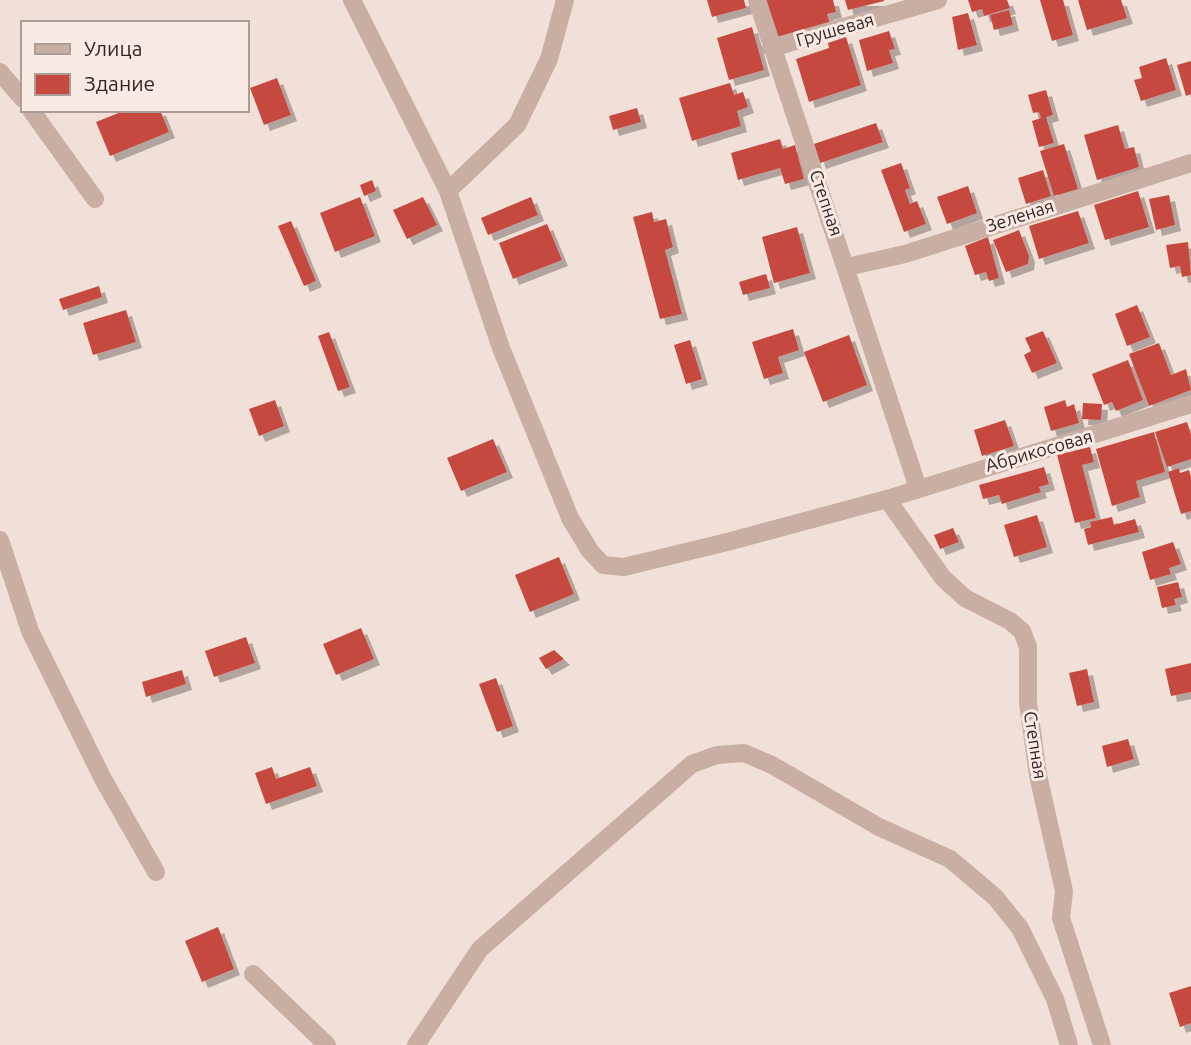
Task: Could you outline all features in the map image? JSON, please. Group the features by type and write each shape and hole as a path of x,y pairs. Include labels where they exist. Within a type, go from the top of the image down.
{"street":[{"path":"352,0 448,191 517,125 549,59 565,0"},
{"name":"Степная","path":"757,0 771,48 848,267 918,488"},
{"name":"Грушевая","path":"771,48 938,0"},
{"path":"0,72 21,97"},
{"path":"32,112 95,199"},
{"name":"Зеленая","path":"848,267 905,254 1191,163"},
{"name":"Абрикосовая","path":"448,191 501,348 538,444 570,519 590,551 603,565 624,567 647,562 887,499 1191,404"},
{"name":"Степная","path":"887,499 943,578 965,598 1010,621 1022,631 1028,647 1028,703 1038,775 1064,891 1061,918 1102,1045"},
{"path":"0,540 30,631 103,779 156,872"},
{"path":"416,1045 436,1010 480,949 565,873 692,764 717,755 744,753 772,765 879,827 950,859 995,897 1020,928 1055,999 1069,1045"},
{"path":"253,974 327,1045"}],"building":[{"path":"707,0 744,0 746,8 712,17"},
{"path":"762,0 833,0 836,12 827,14 830,24 772,39"},
{"path":"845,0 884,0 884,1 848,10"},
{"path":"968,0 1007,0 1010,8 984,16 982,9 972,12"},
{"path":"1040,0 1063,0 1073,35 1052,41"},
{"path":"1078,0 1121,0 1127,18 1087,30"},
{"path":"1009,10 1013,25 994,30 990,15"},
{"path":"968,13 977,45 958,50 952,17"},
{"path":"752,27 764,70 729,80 717,38"},
{"path":"889,31 895,49 889,50 893,63 867,71 859,40"},
{"path":"846,37 861,85 809,102 796,59 829,48 828,43"},
{"path":"1166,58 1176,90 1141,101 1134,80 1142,78 1139,67"},
{"path":"1191,61 1191,94 1186,96 1177,65"},
{"path":"277,78 291,115 264,125 250,88"},
{"path":"730,83 734,95 743,92 748,107 737,111 741,126 692,141 679,98"},
{"path":"1046,90 1053,115 1046,117 1054,143 1039,147 1032,121 1041,118 1039,112 1033,113 1028,95"},
{"path":"637,108 641,122 613,130 609,116"},
{"path":"121,112 161,112 169,132 110,156 96,122"},
{"path":"876,123 883,142 820,163 814,144"},
{"path":"1118,125 1125,149 1134,147 1139,167 1097,180 1084,135"},
{"path":"780,139 783,149 795,145 804,179 785,184 780,168 738,180 731,153"},
{"path":"1064,144 1078,189 1054,196 1040,151"},
{"path":"901,163 910,188 905,190 910,204 917,201 926,224 904,232 881,170"},
{"path":"1043,170 1051,196 1026,204 1018,178"},
{"path":"372,180 376,191 364,196 360,185"},
{"path":"968,186 977,213 947,224 937,197"},
{"path":"1138,191 1149,227 1105,240 1094,205"},
{"path":"1169,195 1175,225 1156,230 1149,199"},
{"path":"360,197 375,236 335,252 320,213"},
{"path":"423,197 437,225 407,239 393,210"},
{"path":"531,197 538,215 488,235 481,218"},
{"path":"1078,211 1089,243 1039,259 1029,226"},
{"path":"652,212 654,222 666,219 673,247 665,250 682,314 660,319 633,217"},
{"path":"291,221 316,281 304,286 278,226"},
{"path":"547,224 562,260 513,279 499,243"},
{"path":"797,227 810,273 774,283 762,237"},
{"path":"1019,230 1029,256 1028,264 1006,272 993,240"},
{"path":"988,237 999,278 989,281 986,272 975,275 965,246"},
{"path":"1188,242 1191,275 1182,277 1180,266 1170,268 1166,245"},
{"path":"766,274 770,288 743,295 739,282"},
{"path":"99,286 102,297 63,310 59,299"},
{"path":"1137,305 1150,337 1127,346 1115,314"},
{"path":"126,310 136,342 93,355 83,323"},
{"path":"793,329 799,350 778,357 783,373 764,379 752,342"},
{"path":"1043,331 1057,363 1032,373 1024,355 1031,351 1025,338"},
{"path":"329,332 350,387 338,391 318,336"},
{"path":"849,335 867,385 823,402 804,352"},
{"path":"690,340 702,379 686,384 674,345"},
{"path":"1159,343 1171,375 1186,369 1191,390 1149,406 1129,354"},
{"path":"1128,360 1143,400 1116,411 1112,402 1104,405 1092,374"},
{"path":"275,400 284,426 259,436 249,409"},
{"path":"1065,400 1067,407 1074,404 1079,423 1051,431 1044,407"},
{"path":"1083,403 1102,404 1101,420 1082,419"},
{"path":"1005,420 1014,446 982,456 974,430"},
{"path":"1187,422 1191,435 1191,459 1167,467 1155,432"},
{"path":"1154,432 1165,472 1136,481 1140,497 1112,506 1096,449"},
{"path":"493,439 507,472 461,491 447,458"},
{"path":"1090,447 1094,462 1082,465 1096,518 1075,523 1057,455"},
{"path":"1044,467 1049,484 1039,487 1041,492 1002,504 999,495 983,499 979,485"},
{"path":"1179,468 1180,473 1189,470 1191,477 1191,511 1181,514 1168,472"},
{"path":"1037,515 1047,547 1014,557 1004,525"},
{"path":"1112,517 1114,525 1135,519 1139,532 1088,545 1084,529 1091,527 1090,522"},
{"path":"953,528 959,542 940,549 934,535"},
{"path":"1173,542 1181,564 1169,568 1171,574 1150,580 1142,552"},
{"path":"559,557 574,594 530,612 515,575"},
{"path":"1178,582 1182,597 1174,599 1176,605 1162,608 1157,587"},
{"path":"361,628 374,659 336,675 323,644"},
{"path":"246,637 255,663 214,677 205,651"},
{"path":"554,650 564,659 546,669 539,658"},
{"path":"1191,663 1191,692 1171,696 1165,669"},
{"path":"1087,669 1094,702 1077,706 1069,673"},
{"path":"182,670 186,684 146,697 142,682"},
{"path":"496,678 513,726 497,732 479,684"},
{"path":"1128,739 1134,759 1107,767 1102,746"},
{"path":"272,767 276,779 310,767 317,786 266,804 255,773"},
{"path":"218,927 234,969 202,982 185,941"},
{"path":"1191,986 1191,1023 1180,1027 1169,993"}]}
